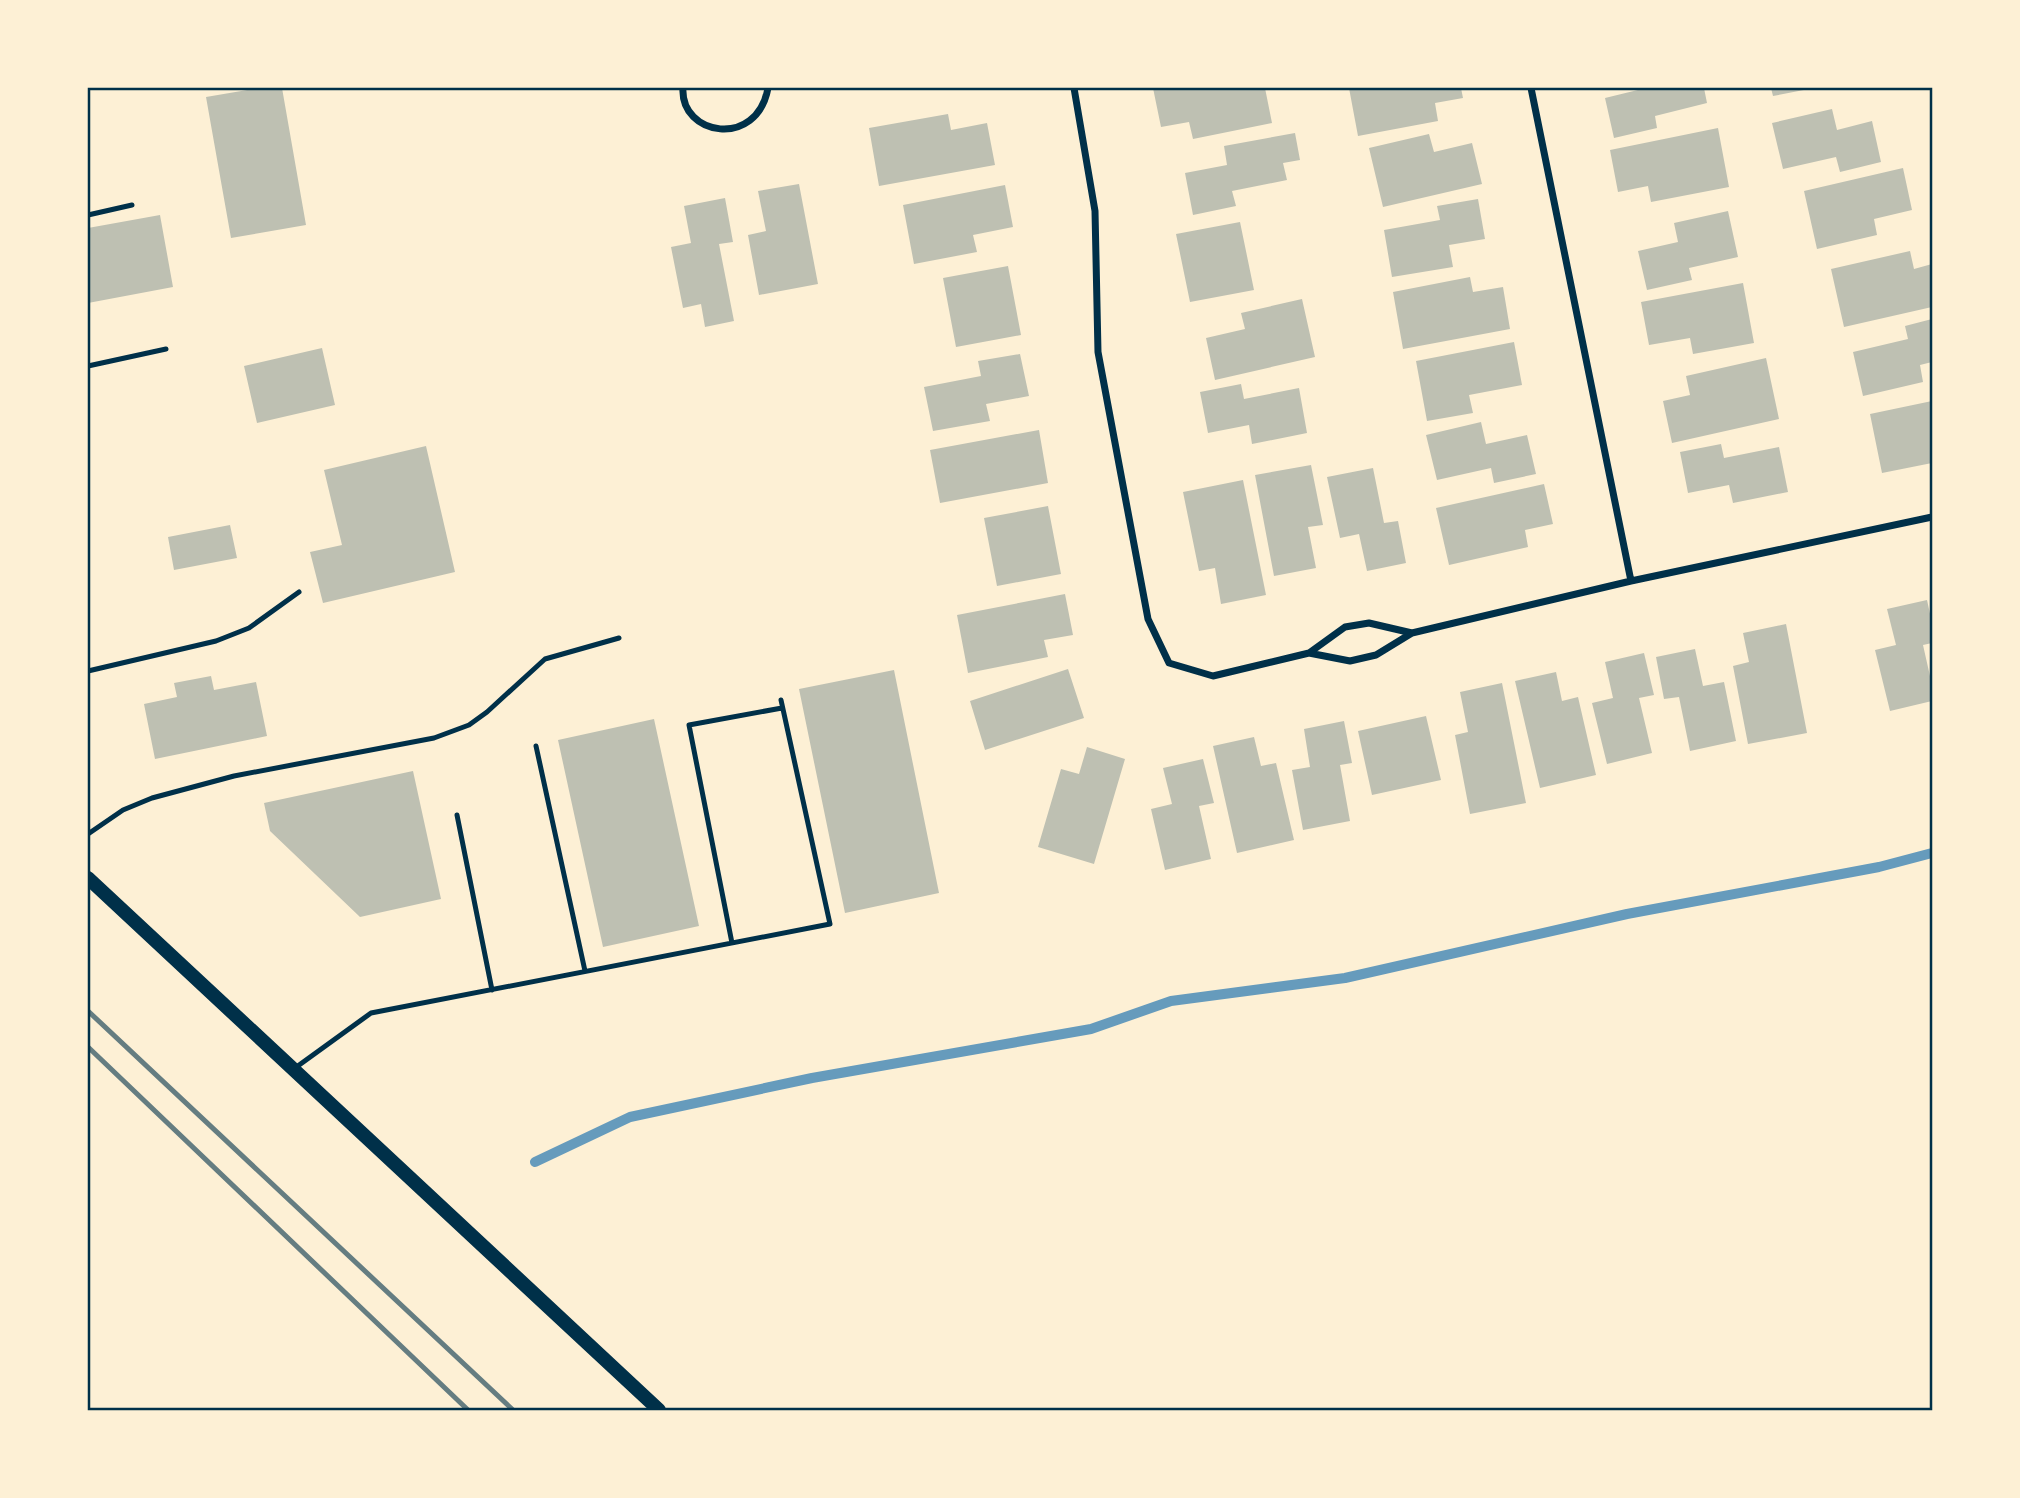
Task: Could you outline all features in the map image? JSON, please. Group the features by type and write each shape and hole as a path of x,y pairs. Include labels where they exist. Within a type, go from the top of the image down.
{"main road":[{"path":"88,878 659,1410"}],"street":[{"path":"683,88 688,108 698,120 712,128 728,130 744,126 757,116 765,102 768,88"},
{"path":"1074,88 1095,211 1098,352 1148,619 1169,663 1213,676 1309,653 1345,627 1369,623 1412,633"},
{"path":"1531,88 1631,581"},
{"path":"1309,653 1350,661 1376,655 1412,633 1631,581 1933,517"}],"lane":[{"path":"88,215 132,205"},
{"path":"88,366 166,349"},
{"path":"88,671 216,641 248,628 299,592"},
{"path":"88,834 123,810 152,798 234,776 434,738 469,724 487,712 545,659 619,638"},
{"path":"293,1070 371,1013 830,924 781,700"},
{"path":"732,943 689,726 782,708"},
{"path":"536,746 585,971"},
{"path":"457,816 492,990"}],"building":[{"path":"259,88 282,88 306,225 231,238 206,97"},
{"path":"1153,88 1265,88 1272,123 1193,139 1189,122 1161,127"},
{"path":"1349,88 1461,88 1463,98 1435,103 1438,121 1358,136"},
{"path":"1646,88 1704,88 1707,103 1655,116 1657,128 1614,138 1605,98"},
{"path":"1771,88 1809,88 1809,89 1773,96"},
{"path":"1832,109 1837,130 1872,121 1881,162 1840,172 1836,157 1783,169 1772,123"},
{"path":"948,114 951,130 987,123 995,165 879,186 869,128"},
{"path":"1718,128 1729,187 1651,202 1648,186 1618,192 1610,150"},
{"path":"1295,133 1300,160 1283,163 1287,180 1232,191 1236,206 1193,215 1185,173 1227,165 1224,146"},
{"path":"1429,134 1434,152 1472,143 1482,184 1383,207 1369,148"},
{"path":"1903,168 1912,210 1874,219 1877,235 1817,249 1804,191"},
{"path":"799,184 818,284 759,295 748,235 766,231 758,191"},
{"path":"1005,185 1013,227 973,235 977,252 914,264 903,205"},
{"path":"725,198 733,242 719,244 734,321 705,327 701,304 683,308 671,247 691,243 684,206"},
{"path":"1478,199 1485,239 1449,245 1453,267 1392,277 1384,230 1440,220 1437,206"},
{"path":"1728,211 1738,257 1689,268 1692,280 1647,290 1638,251 1678,242 1674,223"},
{"path":"160,215 173,287 88,303 88,228"},
{"path":"1240,222 1254,290 1190,302 1176,234"},
{"path":"1910,251 1914,269 1932,264 1932,307 1844,327 1831,269"},
{"path":"1008,266 1021,335 956,347 943,278"},
{"path":"1470,277 1473,292 1503,287 1510,329 1403,349 1393,292"},
{"path":"1743,283 1754,343 1693,354 1690,338 1649,345 1641,302"},
{"path":"1302,299 1315,357 1215,380 1206,338 1245,329 1241,313"},
{"path":"1932,319 1932,362 1920,365 1923,382 1863,396 1853,352 1908,339 1905,326"},
{"path":"1514,342 1522,385 1469,395 1473,413 1427,421 1416,361"},
{"path":"322,348 335,405 257,423 244,366"},
{"path":"1020,354 1029,396 986,404 990,421 933,431 924,387 981,376 978,361"},
{"path":"1766,358 1779,419 1672,443 1663,401 1690,395 1686,376"},
{"path":"1241,384 1244,399 1299,388 1307,433 1252,444 1249,425 1208,433 1200,392"},
{"path":"1932,401 1932,463 1882,473 1870,414"},
{"path":"1481,422 1486,444 1527,435 1536,474 1494,483 1491,468 1437,480 1426,435"},
{"path":"1039,430 1048,483 940,503 930,450"},
{"path":"1721,444 1724,458 1779,447 1788,492 1733,503 1729,485 1688,493 1680,452"},
{"path":"426,446 455,572 323,603 310,552 342,545 324,470"},
{"path":"1311,465 1323,525 1308,527 1316,568 1274,576 1255,475"},
{"path":"1373,468 1384,523 1398,521 1406,563 1367,571 1359,534 1340,538 1327,477"},
{"path":"1243,480 1266,595 1221,604 1215,568 1199,571 1183,492"},
{"path":"1544,484 1553,524 1525,530 1528,547 1449,565 1436,508"},
{"path":"1048,506 1061,574 997,586 984,518"},
{"path":"230,525 237,558 174,570 168,537"},
{"path":"1065,594 1073,635 1044,640 1048,657 968,673 957,615"},
{"path":"1927,600 1932,623 1932,643 1923,645 1932,685 1932,701 1890,711 1875,650 1896,645 1887,609"},
{"path":"1786,624 1807,733 1748,744 1733,666 1749,662 1743,633"},
{"path":"1695,649 1703,686 1724,682 1736,741 1690,751 1679,697 1664,699 1656,657"},
{"path":"1644,653 1654,695 1639,698 1652,753 1607,764 1592,703 1613,698 1605,662"},
{"path":"1068,669 1084,718 985,750 970,701"},
{"path":"894,670 939,893 845,913 799,689"},
{"path":"1556,672 1562,701 1578,697 1596,775 1540,788 1515,681"},
{"path":"211,676 214,690 256,682 267,736 155,759 144,704 177,697 174,683"},
{"path":"1502,683 1526,803 1470,814 1455,735 1468,732 1460,692"},
{"path":"1426,716 1441,780 1372,795 1358,731"},
{"path":"654,719 699,926 603,947 558,740"},
{"path":"1344,721 1352,763 1340,765 1350,821 1303,830 1292,770 1310,767 1304,729"},
{"path":"1254,737 1261,766 1276,763 1294,840 1237,853 1213,746"},
{"path":"1087,747 1125,759 1094,864 1038,847 1061,769 1079,774"},
{"path":"1203,759 1214,803 1199,806 1211,859 1165,870 1151,809 1172,804 1163,768"},
{"path":"413,771 441,899 360,917 270,831 264,803"}],"waterway":[{"path":"535,1162 630,1117 812,1078 1091,1029 1171,1001 1345,978 1627,914 1879,867 1932,853"}],"railway":[{"path":"88,1011 513,1410"},
{"path":"88,1047 468,1410"}]}
